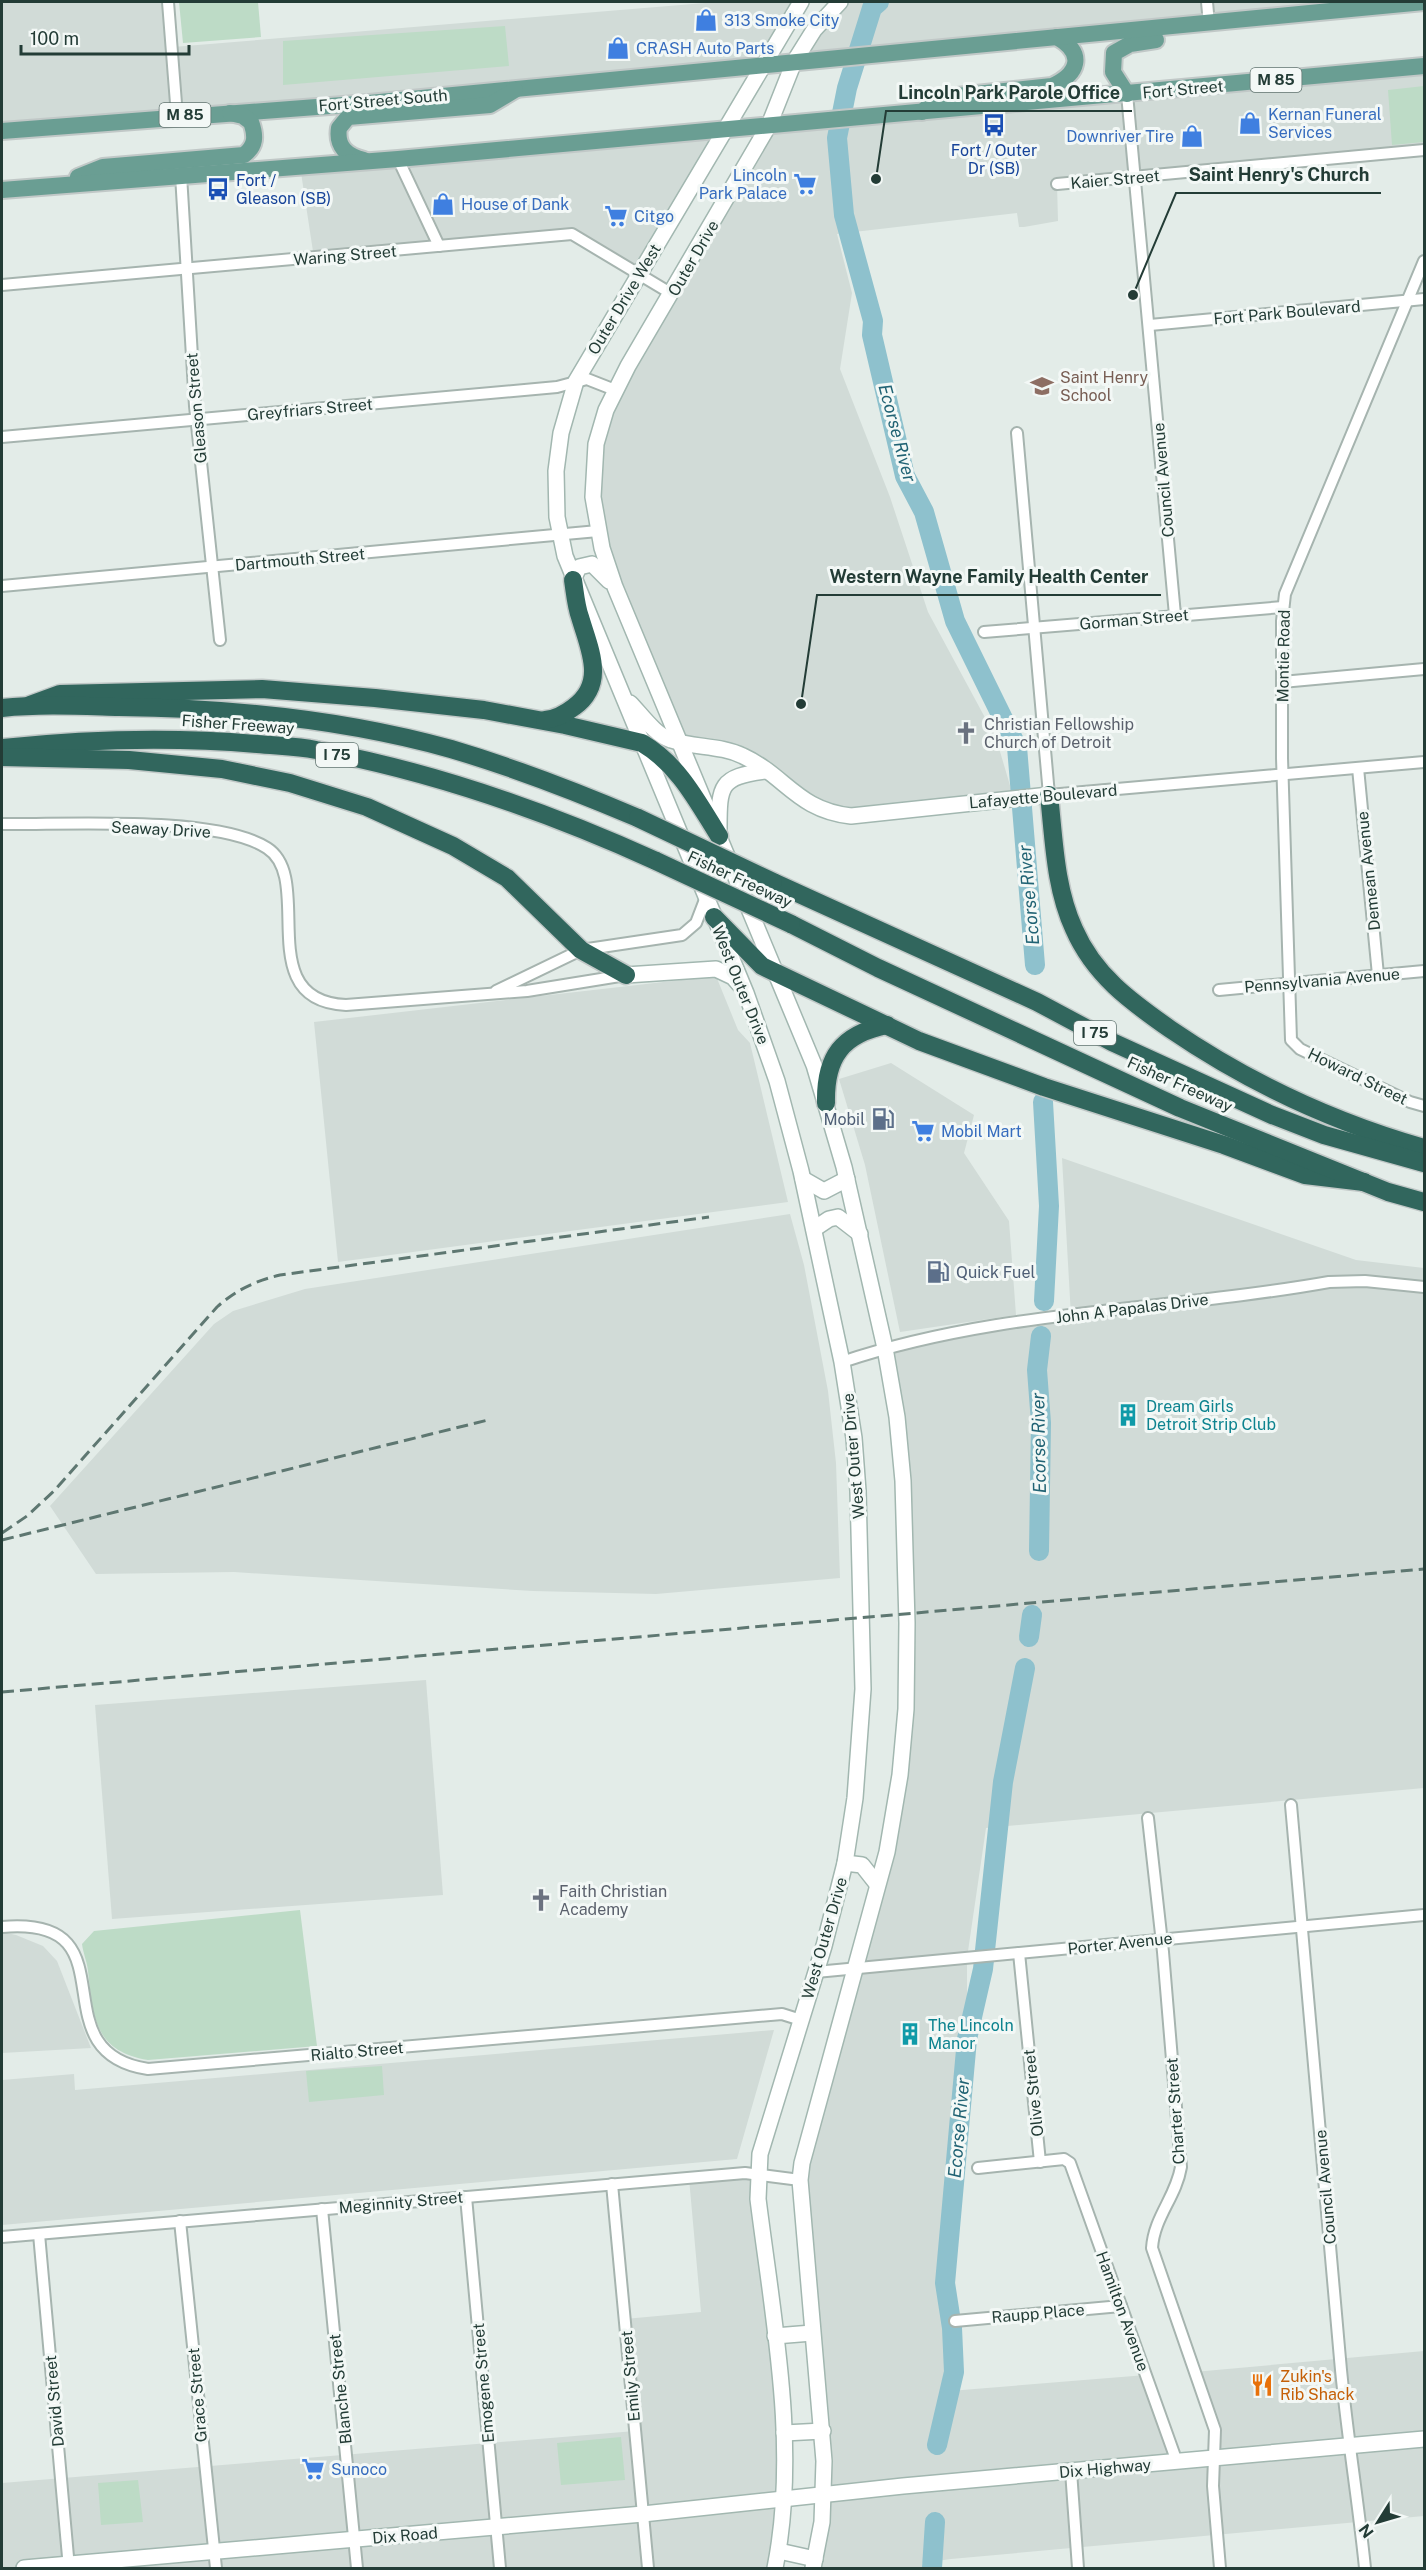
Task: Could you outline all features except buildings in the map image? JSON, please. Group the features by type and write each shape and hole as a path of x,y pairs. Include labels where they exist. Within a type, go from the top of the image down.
{"highway":[{"path":"543,720 555,719 578,705 590,690 594,671 592,653 579,615 573,580"},
{"path":"30,705 60,694 262,689 416,701 543,720 642,743 669,762 680,774 719,836"},
{"name":"Fisher Freeway","path":"2,708 30,705 190,708 265,714 360,729 486,760 569,789 638,818 1037,1002 1112,1042 1272,1115 1324,1135 1425,1163"},
{"name":"Fisher Freeway","path":"2,748 51,743 194,739 314,749 448,781 577,825 1180,1108 1388,1192 1425,1202"},
{"path":"2,757 182,764 251,774 329,794 413,826 484,864 523,891 581,950 626,975"},
{"path":"1040,796 1066,911 1086,952 1114,987 1192,1044 1267,1087 1333,1118 1425,1148"},
{"path":"714,917 762,966 888,1025 975,1062 1224,1144 1305,1175 1364,1182"},
{"path":"826,1103 828,1073 840,1048 860,1032 888,1025"}],"main road":[{"name":"Outer Drive West","path":"576,381 801,2"},
{"name":"Outer Drive","path":"615,390 770,125 794,62 814,30 840,2"},
{"name":"M 85","path":"764,64 1425,2"},
{"path":"1127,94 1112,67 1114,53 1123,46 1137,41 1261,30 1275,27 1304,14"},
{"path":"922,112 938,98 1052,86 1063,81 1070,76 1075,62 1070,47 1057,37"},
{"name":"Fort Street South","path":"2,131 225,112 369,103 764,64"},
{"name":"Fort Street","path":"727,130 828,118 922,112 1425,66"},
{"path":"368,161 352,157 340,144 339,128 348,117 490,105 519,87"},
{"path":"60,184 103,167 244,155 249,151 255,138 251,122 243,116 225,112"},
{"name":"M 85","path":"2,190 727,130"},
{"name":"West Outer Drive","path":"576,381 565,416 557,460 555,494 560,536 573,580 624,696 746,993 777,1081 802,1179 842,1362 854,1437 858,1491 863,1689 857,1787 845,1863 816,1972 760,2154 758,2199 775,2336 787,2464 776,2568"},
{"path":"615,390 596,444 593,497 598,531 615,587 778,973 826,1103 847,1179 885,1348 894,1396 903,1481 907,1676 899,1786 887,1852 802,2163 800,2180 822,2431 822,2522 814,2564 779,2551"},
{"path":"573,580 579,567 592,564 615,587"},
{"name":"Lafayette Boulevard","path":"624,696 662,736 741,755 812,806 832,814 851,816 1040,796"},
{"path":"719,836 719,799 724,785 738,775 765,771"},
{"path":"626,975 716,969 733,977 746,993"},
{"path":"802,1179 824,1191 835,1188 847,1179"},
{"path":"813,1229 829,1218 838,1217 860,1234"},
{"path":"845,1863 862,1865 877,1884"},
{"path":"775,2336 812,2333"},
{"path":"784,2433 822,2431"},
{"name":"Dix Highway","path":"785,2498 1425,2439"},
{"name":"Dix Road","path":"24,2568 69,2567 355,2539 497,2528 785,2498"}],"street":[{"path":"168,2 177,116"},
{"path":"1207,2 1209,24"},
{"name":"Council Avenue","path":"1127,94 1175,615"},
{"name":"Kaier Street","path":"1057,184 1425,150"},
{"path":"398,159 439,246"},
{"name":"Gleason Street","path":"181,175 196,419 220,640"},
{"name":"Waring Street","path":"2,285 572,234 672,294"},
{"name":"Montie Road","path":"1293,1043 1290,1035 1282,774 1285,594 1425,261"},
{"name":"Fort Park Boulevard","path":"1150,325 1425,299"},
{"name":"Greyfriars Street","path":"2,437 557,387 587,379 615,390"},
{"path":"1017,433 1034,628 1040,796"},
{"name":"Dartmouth Street","path":"2,586 598,531"},
{"name":"Gorman Street","path":"984,632 1283,607"},
{"path":"1282,682 1425,669"},
{"name":"Lafayette Boulevard","path":"1040,796 1425,762"},
{"name":"Demean Avenue","path":"1358,768 1378,975"},
{"name":"Seaway Drive","path":"2,824 175,826 217,832 257,843 271,851 282,866 292,965 302,984 316,997 330,1003 346,1005 527,991 626,975"},
{"name":"Seaway Drive","path":"490,994 581,950 682,935 696,923 706,897"},
{"name":"Pennsylvania Avenue","path":"1219,990 1425,971"},
{"name":"Howard Street","path":"1293,1043 1300,1049 1390,1092 1425,1106"},
{"name":"John A Papalas Drive","path":"842,1362 885,1348 1005,1325 1329,1282 1365,1281 1425,1287"},
{"name":"Council Avenue","path":"1291,1805 1349,2445 1356,2473 1365,2568"},
{"name":"Charter Street","path":"1148,1818 1181,2167 1175,2187 1157,2220 1152,2248 1215,2430 1213,2458 1220,2568"},
{"name":"Porter Avenue","path":"816,1972 1425,1915"},
{"name":"Rialto Street","path":"2,1927 37,1926 59,1936 69,1946 80,1964 87,2019 99,2044 121,2062 148,2069 782,2014 801,2020"},
{"name":"Olive Street","path":"1019,1953 1040,2162"},
{"name":"Hamilton Avenue","path":"1040,2162 1060,2159 1068,2161 1177,2462"},
{"path":"978,2168 1040,2162"},
{"name":"Meginnity Street","path":"2,2237 745,2173 800,2180"},
{"name":"Emily Street","path":"612,2184 648,2568"},
{"name":"Emogene Street","path":"466,2197 500,2568"},
{"name":"Blanche Street","path":"322,2209 357,2568"},
{"name":"Grace Street","path":"180,2221 208,2517 216,2568"},
{"name":"David Street","path":"39,2234 69,2567"},
{"name":"Raupp Place","path":"956,2321 1121,2306"},
{"path":"1071,2471 1077,2568"}],"shaded area":[{"path":"2,2 168,2 173,47 717,2 801,2 763,64 2,131"},
{"path":"840,2 1424,2 794,62"},
{"path":"1424,66 1424,150 1057,184 1058,221 1024,227 1019,227 1017,213 837,234 852,293 840,369 890,497 928,612 996,738 1014,799 832,814 755,762 680,742 595,514 606,410 769,125"},
{"path":"727,130 639,274 571,234 314,258 300,166"},
{"path":"716,976 738,1030 750,1043 788,1202 338,1262 314,1022"},
{"path":"891,1063 974,1115 964,1153 1009,1221 1016,1315 900,1332 865,1165 839,1079"},
{"path":"1062,1158 1356,1260 1424,1268 1424,1788 986,1828 967,1958 967,2039 945,2283 952,2328 954,2372 950,2391 1146,2375 1177,2461 1212,2458 1215,2430 1194,2372 1424,2351 1424,2516 951,2559 922,2563 922,2568 813,2568 822,2522 800,2198 895,1808 906,1604 885,1348 1071,1316"},
{"path":"790,1214 804,1265 828,1391 836,1463 840,1578 656,1594 533,1591 234,1572 96,1574 50,1506 214,1324 233,1311 305,1289"},
{"path":"426,1680 443,1895 112,1919 95,1705"},
{"path":"2,1932 43,1946 57,1961 91,2048 2,2053"},
{"path":"774,2030 737,2159 2,2225 2,2080 74,2074 75,2090"},
{"path":"759,2174 787,2465 775,2568 2,2568 2,2483 635,2431 625,2319 701,2312 689,2178"}],"green space":[{"path":"179,2 258,2 261,37 183,43"},
{"path":"505,26 509,66 283,85 283,41"},
{"path":"1424,86 1424,142 1392,145 1388,90"},
{"path":"300,1910 317,2046 148,2060 117,2049 100,2029 92,2003 82,1944 94,1931"},
{"path":"382,2066 384,2095 309,2102 306,2071"},
{"path":"621,2437 625,2480 561,2485 557,2443"},
{"path":"138,2480 143,2522 101,2525 98,2483"}],"waterway":[{"name":"Ecorse River","path":"879,2 872,8 847,88 837,138 844,215 873,321 872,335 905,476 924,512 955,621 1017,747 1035,965"},
{"name":"Ecorse River","path":"1043,1102 1049,1206 1044,1301"},
{"name":"Ecorse River","path":"1039,1551 1041,1423 1037,1370 1041,1336"},
{"name":"Ecorse River","path":"1029,1637 1032,1615"},
{"name":"Ecorse River","path":"937,2445 954,2372 952,2328 945,2283 967,2039 983,1969 1003,1782 1025,1668"},
{"name":"Ecorse River","path":"932,2568 935,2522"}],"railway":[{"path":"2,1533 27,1516 54,1491 217,1307 254,1283 280,1275 709,1217"},
{"path":"2,1540 488,1420"},
{"path":"2,1692 1424,1569"}],"place":[{"name":"313 Smoke City","path":"706,20"},
{"name":"CRASH Auto Parts","path":"618,48"},
{"name":"Kernan Funeral Services","path":"1250,123"},
{"name":"Fort / Outer Dr (SB)","path":"994,125"},
{"name":"Downriver Tire","path":"1192,136"},
{"name":"Lincoln Park Parole Office","path":"876,179"},
{"name":"Lincoln Park Palace","path":"805,184"},
{"name":"Fort / Gleason (SB)","path":"218,189"},
{"name":"House of Dank","path":"443,204"},
{"name":"Citgo","path":"616,216"},
{"name":"Saint Henry's Church","path":"1133,295"},
{"name":"Saint Henry School","path":"1042,386"},
{"name":"Western Wayne Family Health Center","path":"801,704"},
{"name":"Christian Fellowship Church of Detroit","path":"966,733"},
{"name":"Mobil","path":"883,1119"},
{"name":"Mobil Mart","path":"923,1131"},
{"name":"Quick Fuel","path":"938,1272"},
{"name":"Dream Girls Detroit Strip Club","path":"1128,1415"},
{"name":"Faith Christian Academy","path":"541,1900"},
{"name":"The Lincoln Manor","path":"910,2034"},
{"name":"Zukin's Rib Shack","path":"1262,2385"},
{"name":"Sunoco","path":"313,2469"}]}
